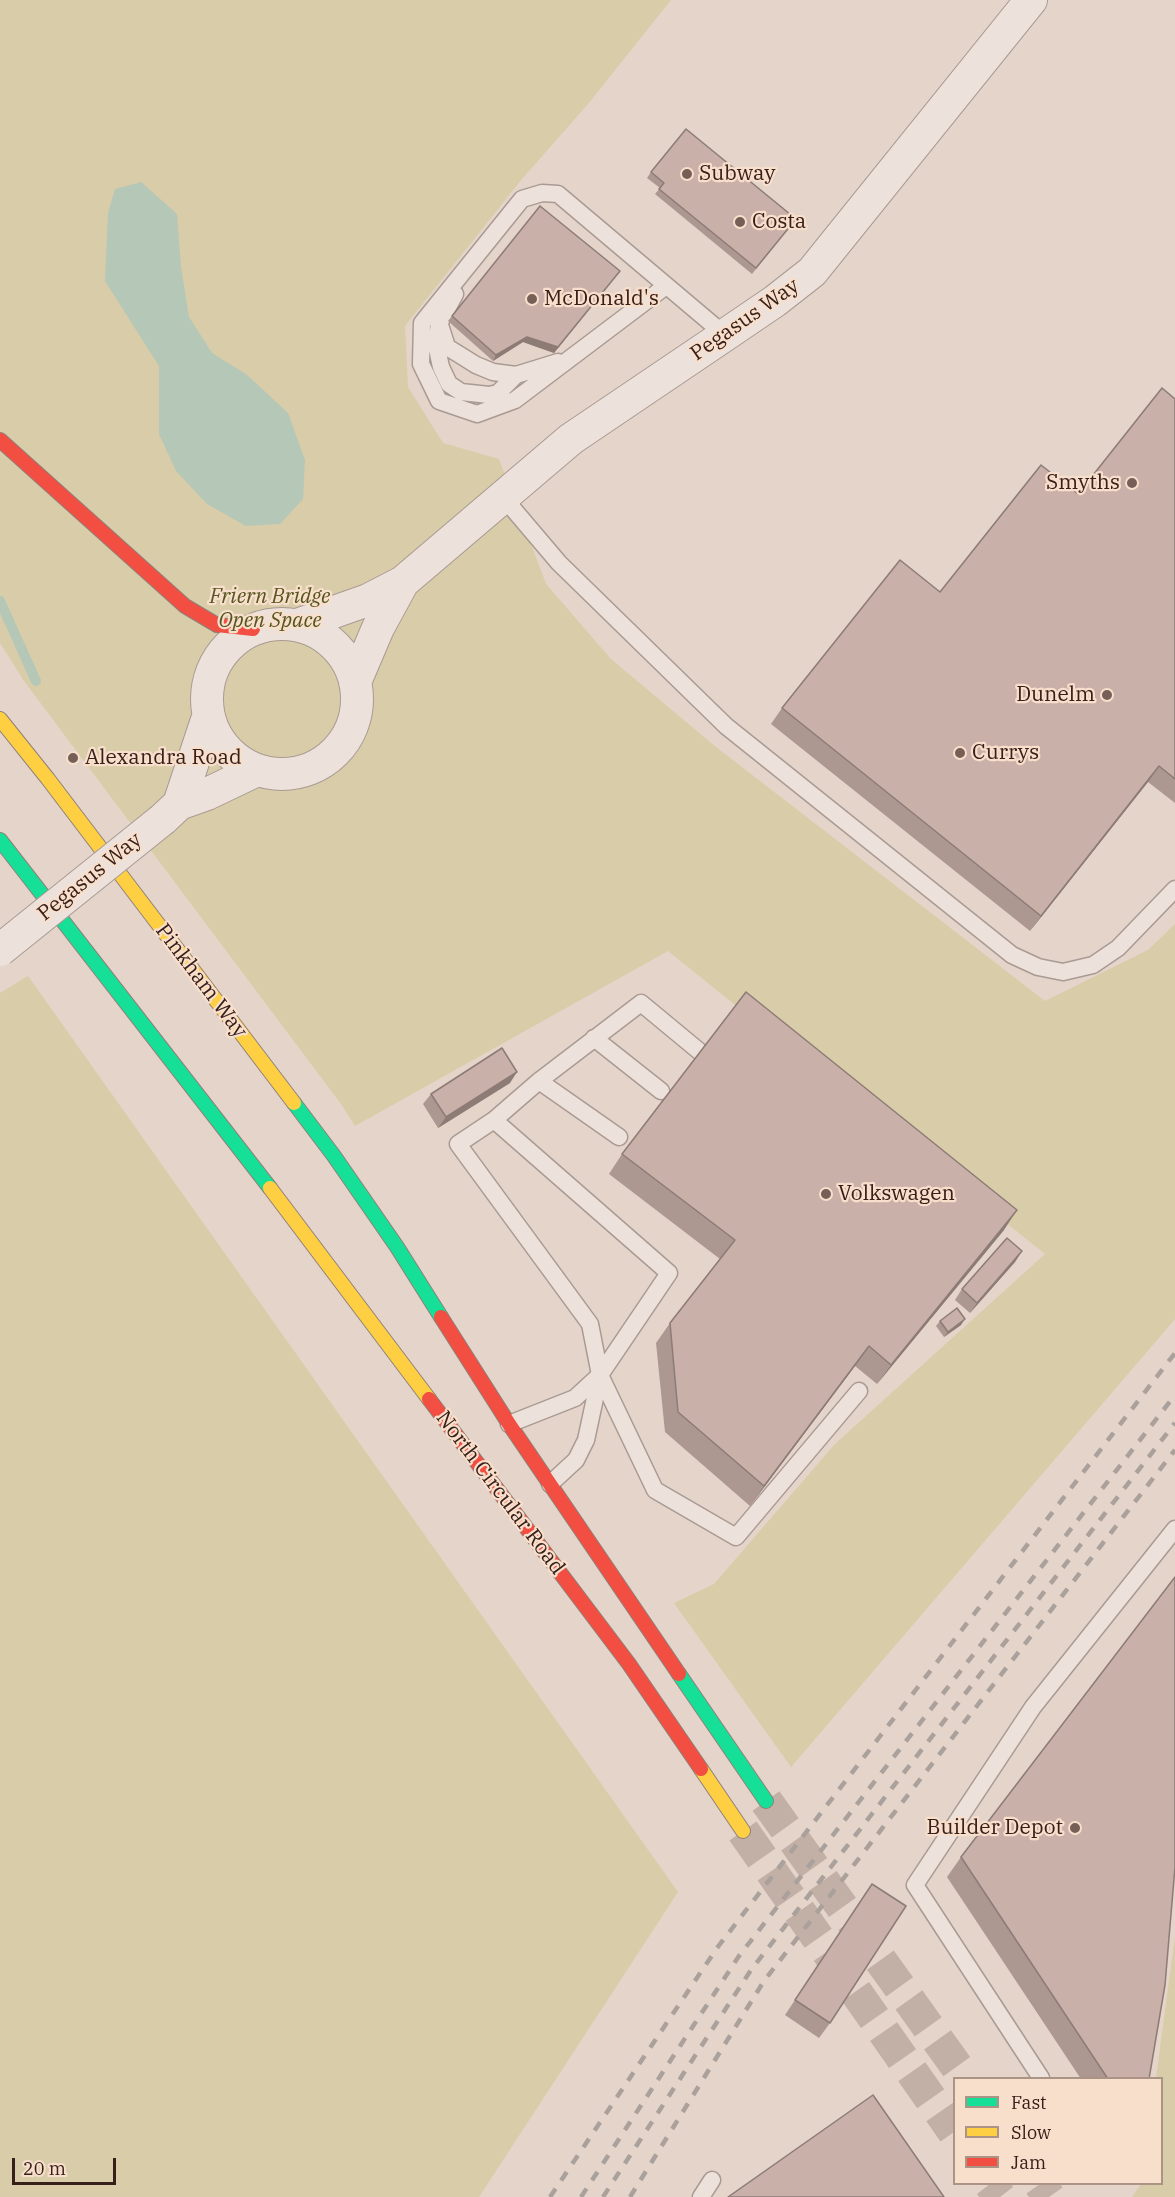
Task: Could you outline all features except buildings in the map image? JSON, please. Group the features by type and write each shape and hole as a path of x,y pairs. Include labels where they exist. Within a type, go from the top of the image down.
{"highway":[{"path":"0,440 185,606 218,626 254,629"},
{"name":"Pinkham Way","path":"0,719 48,778 334,1156 397,1247"},
{"name":"North Circular Road","path":"0,840 249,1160 629,1664 743,1831"},
{"name":"North Circular Road","path":"397,1247 509,1424 766,1801"}],"street":[{"name":"Pegasus Way","path":"297,625 368,600 403,582 571,439 775,301 812,272 1031,0"},
{"name":"Pegasus Way","path":"355,682 378,628 403,582"},
{"path":"273,624 297,625 325,637 336,646 348,663 355,682 356,715 348,734 337,752 318,766 305,772 274,775 255,771 235,759 219,743 208,717 206,698 214,666 225,649 238,637 254,629 273,624"},
{"path":"171,812 208,717"},
{"name":"Pegasus Way","path":"0,950 171,812 255,771"}],"lane":[{"path":"666,286 515,400 477,414 439,401 421,364 422,323 522,199 542,193 558,194 725,335"},
{"path":"472,262 439,324 436,344 441,368 449,384 461,392 489,395 498,393 516,375"},
{"path":"439,324 447,347 476,365 493,372 516,375 570,358"},
{"path":"503,497 559,563 726,726 1012,955 1038,967 1063,972 1092,965 1119,948 1175,889"},
{"path":"699,1051 641,1003 540,1081 495,1120 458,1143 590,1324 600,1375 655,1490 736,1537 859,1391"},
{"path":"594,1038 661,1092"},
{"path":"540,1081 619,1137"},
{"path":"495,1120 669,1273 600,1375 575,1398 509,1424"},
{"path":"550,1484 576,1460 586,1440 600,1375"},
{"path":"1040,2077 915,1885 1033,1707 1175,1529"},
{"path":"701,2197 712,2180"}],"green space":[{"name":"Friern Bridge Open Space","path":"0,0 671,0 588,104 522,179 405,326 408,387 443,443 499,459 546,584 611,659 716,747 1045,1001 1148,950 1175,924 1175,1319 791,1767 674,1603 714,1584 835,1444 1045,1254 668,951 355,1126 341,1104 24,681 0,643"},
{"path":"28,976 678,1892 479,2197 0,2197 0,993"},
{"path":"1175,1936 1175,2197 1132,2197 1140,2185 1163,2185 1163,2077 1156,2077"}],"shaded area":[{"path":"141,182 177,214 181,267 189,317 212,353 246,374 288,413 305,460 303,499 280,524 246,526 207,504 176,471 159,434 159,366 105,281 108,213 115,189"}],"waterway":[{"path":"0,601 36,681"}],"tunnel":[{"path":"766,1801 964,2077"},
{"path":"743,1831 953,2131"},
{"path":"991,2185 1000,2197"},
{"path":"1041,2185 1049,2197"}],"railway":[{"path":"550,2197 717,1948 1175,1353"},
{"path":"581,2197 739,1956 1175,1395"},
{"path":"603,2197 751,1970 1175,1423"},
{"path":"630,2197 764,1981 1175,1450"}],"traffic: fast":[{"path":"0,840 270,1188"},
{"path":"294,1103 397,1247 441,1317"},
{"path":"679,1674 766,1801"}],"traffic: slow":[{"path":"0,719 294,1103"},
{"path":"270,1188 429,1399"},
{"path":"701,1769 743,1831"}],"traffic: jam":[{"path":"0,440 185,606 217,625 253,629"},
{"path":"441,1317 509,1424 679,1674"},
{"path":"429,1399 629,1664 701,1769"}],"place":[{"name":"Subway","path":"687,174"},
{"name":"Costa","path":"740,222"},
{"name":"McDonald's","path":"532,299"},
{"name":"Smyths","path":"1132,483"},
{"name":"Dunelm","path":"1107,695"},
{"name":"Currys","path":"960,753"},
{"name":"Alexandra Road","path":"73,758"},
{"name":"Volkswagen","path":"826,1194"},
{"name":"Builder Depot","path":"1075,1828"}]}
